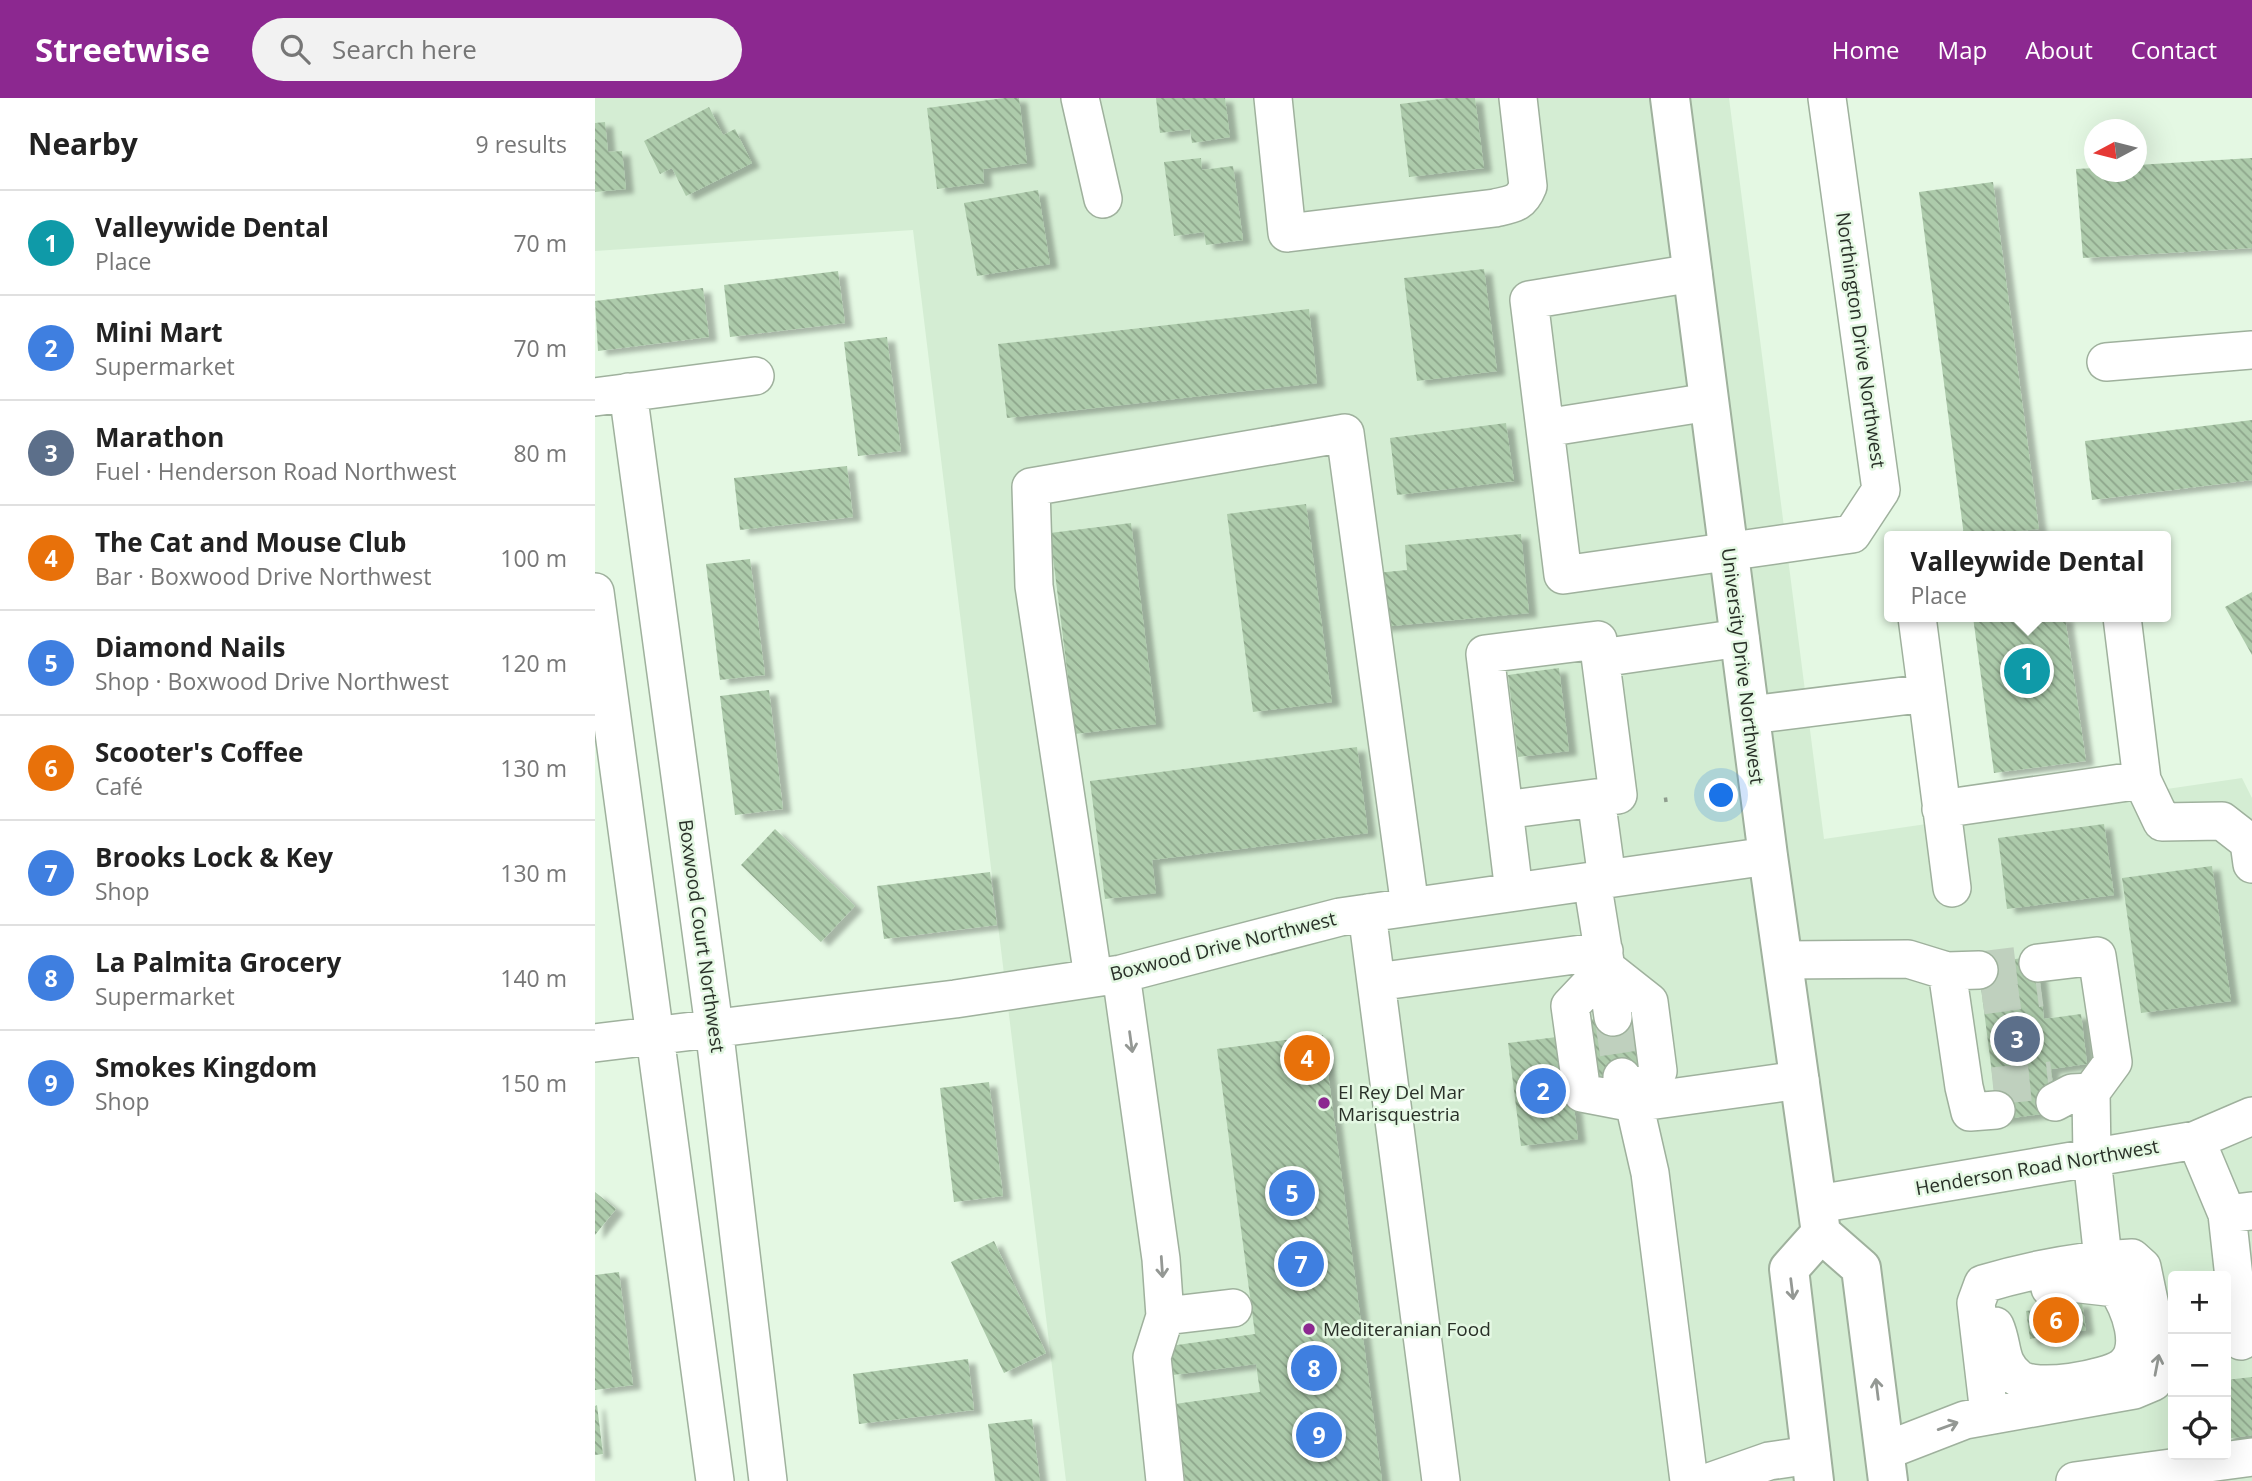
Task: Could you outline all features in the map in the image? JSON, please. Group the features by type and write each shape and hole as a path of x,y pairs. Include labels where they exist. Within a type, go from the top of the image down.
{"highway":[{"name":"University Drive Northwest","path":"1670,98 1768,856 1820,1219"},
{"path":"1813,1468 1790,1269 1820,1219 1861,1268 1887,1466"}],"street":[{"path":"1080,98 1104,199"},
{"path":"1273,98 1287,233 1495,208 1524,198 1528,186 1518,98"},
{"name":"Northington Drive Northwest","path":"1545,428 1563,575 1852,534 1881,490 1827,98"},
{"path":"1693,273 1529,300 1545,428 1709,402"},
{"path":"2106,362 2252,350"},
{"name":"Boxwood Court Northwest","path":"755,376 612,394 714,1027 768,1481"},
{"path":"1165,1481 1152,1357 1165,1316 1161,1259 1034,586 1031,487 1345,433 1410,907"},
{"path":"595,592 715,1481"},
{"path":"1918,622 1952,888"},
{"path":"2123,622 2142,780 2162,822 2222,821 2249,842 2252,864"},
{"path":"1601,658 1740,638"},
{"path":"1504,810 1618,795 1598,640 1485,654 1504,810 1514,892"},
{"path":"1750,715 1927,693"},
{"path":"1941,809 2142,780"},
{"path":"1596,798 1605,960 1613,1017"},
{"name":"Boxwood Drive Northwest","path":"595,1044 954,999 1107,976 1340,916 1768,856"},
{"path":"1367,913 1441,1481"},
{"path":"2039,976 2097,956 2113,1062 2068,1092 2092,1158 2103,1259"},
{"path":"1783,960 1908,959 1965,984 1985,1094"},
{"path":"1605,960 1570,1006 1582,1093 1800,1080"},
{"path":"1376,982 1605,960 1649,1002 1658,1071 1628,1090"},
{"path":"1628,1090 1650,1173 1689,1481"},
{"name":"Henderson Road Northwest","path":"1820,1219 2092,1158 2196,1140 2252,1116"},
{"path":"2196,1140 2239,1212 2241,1341"},
{"path":"1887,1466 1965,1420 2134,1390 2153,1382 2161,1359 2142,1267 2132,1258 2103,1259 1983,1284 1976,1303 1989,1414"},
{"path":"1976,1303 1996,1328 2004,1364 2021,1381 2050,1386 2091,1378 2124,1367 2135,1350 2132,1320 2126,1301 2116,1288 2072,1283 2035,1292 2004,1278"},
{"path":"1165,1316 1233,1308"},
{"path":"2075,1481 2252,1457"},
{"path":"1712,1481 1769,1461 1813,1468"}],"path":[{"path":"1664,800 1671,799"}],"shaded area":[{"path":"595,98 1729,98 1824,839 2242,778 2252,798 2252,1481 1066,1481 913,230 595,251"}],"building":[{"path":"1019,98 1027,163 983,169 984,183 937,189 927,108"},
{"path":"1156,98 1225,98 1230,137 1192,143 1190,129 1160,133"},
{"path":"1448,98 1475,98 1484,168 1409,177 1400,104"},
{"path":"709,107 723,135 735,129 752,163 686,196 672,168 660,174 644,141"},
{"path":"605,122 608,152 622,151 626,189 595,192 595,123"},
{"path":"1201,158 1202,170 1233,166 1243,240 1206,245 1204,232 1174,236 1164,162"},
{"path":"2252,158 2252,248 2083,258 2076,169 2084,169 2084,182 2147,182 2147,164"},
{"path":"1993,182 2039,529 1963,531 1919,192"},
{"path":"1038,190 1050,264 977,276 964,203"},
{"path":"1484,269 1497,371 1417,381 1404,278"},
{"path":"838,271 845,323 730,337 724,285"},
{"path":"703,288 709,337 598,351 595,301"},
{"path":"1309,309 1317,383 1007,418 998,344"},
{"path":"887,337 901,451 858,456 844,342"},
{"path":"2252,420 2252,480 2092,500 2085,441"},
{"path":"1506,423 1514,481 1397,495 1390,438"},
{"path":"847,466 853,517 740,530 734,478"},
{"path":"1306,504 1332,702 1253,712 1227,514"},
{"path":"1131,523 1156,724 1075,734 1050,533"},
{"path":"1521,534 1529,613 1381,627 1376,573 1407,570 1405,545"},
{"path":"750,559 765,675 720,680 706,564"},
{"path":"2252,592 2252,655 2225,607"},
{"path":"1974,622 2066,622 2086,761 1994,773"},
{"path":"1559,668 1569,751 1518,757 1508,675"},
{"path":"769,690 783,809 735,815 720,696"},
{"path":"1357,747 1368,833 1152,860 1156,893 1105,899 1090,781"},
{"path":"2104,824 2114,895 2007,909 1998,838"},
{"path":"775,829 855,906 821,942 741,865"},
{"path":"2212,866 2231,1001 2141,1013 2122,878"},
{"path":"990,872 997,925 884,939 877,886"},
{"path":"2037,956 2044,1019 2081,1014 2087,1064 2051,1069 2056,1112 1998,1120 1978,964"},
{"path":"1641,1014 1648,1075 1585,1082 1578,1021"},
{"path":"1323,1035 1382,1481 1185,1481 1175,1404 1260,1392 1256,1364 1173,1375 1170,1346 1255,1334 1217,1049"},
{"path":"1565,1036 1578,1139 1521,1146 1508,1043"},
{"path":"989,1082 1003,1196 954,1202 940,1088"},
{"path":"595,1192 616,1209 595,1235"},
{"path":"994,1241 1046,1353 1004,1373 951,1262"},
{"path":"619,1272 633,1385 595,1390 595,1275"},
{"path":"2082,1302 2086,1330 2030,1339 2026,1311"},
{"path":"968,1359 974,1410 859,1424 853,1374"},
{"path":"2252,1377 2252,1435 2231,1438 2231,1379"},
{"path":"597,1405 603,1454 595,1455 595,1406"},
{"path":"1032,1419 1040,1481 995,1481 988,1424"}],"tunnel":[{"path":"1979,970 2038,963"},
{"path":"1982,996 2041,988"},
{"path":"1613,1017 1622,1077"},
{"path":"1993,1086 2052,1080"}],"place":[{"name":"Valleywide Dental","path":"2027,671"},
{"name":"Marathon","path":"2017,1039"},
{"name":"The Cat and Mouse Club","path":"1307,1058"},
{"name":"Mini Mart","path":"1543,1091"},
{"name":"El Rey Del Mar Marisquestria","path":"1324,1103"},
{"name":"Diamond Nails","path":"1292,1193"},
{"name":"Brooks Lock & Key","path":"1301,1264"},
{"name":"Scooter's Coffee","path":"2056,1320"},
{"name":"Mediteranian Food","path":"1309,1329"},
{"name":"La Palmita Grocery","path":"1314,1368"},
{"name":"Smokes Kingdom","path":"1319,1435"}]}
